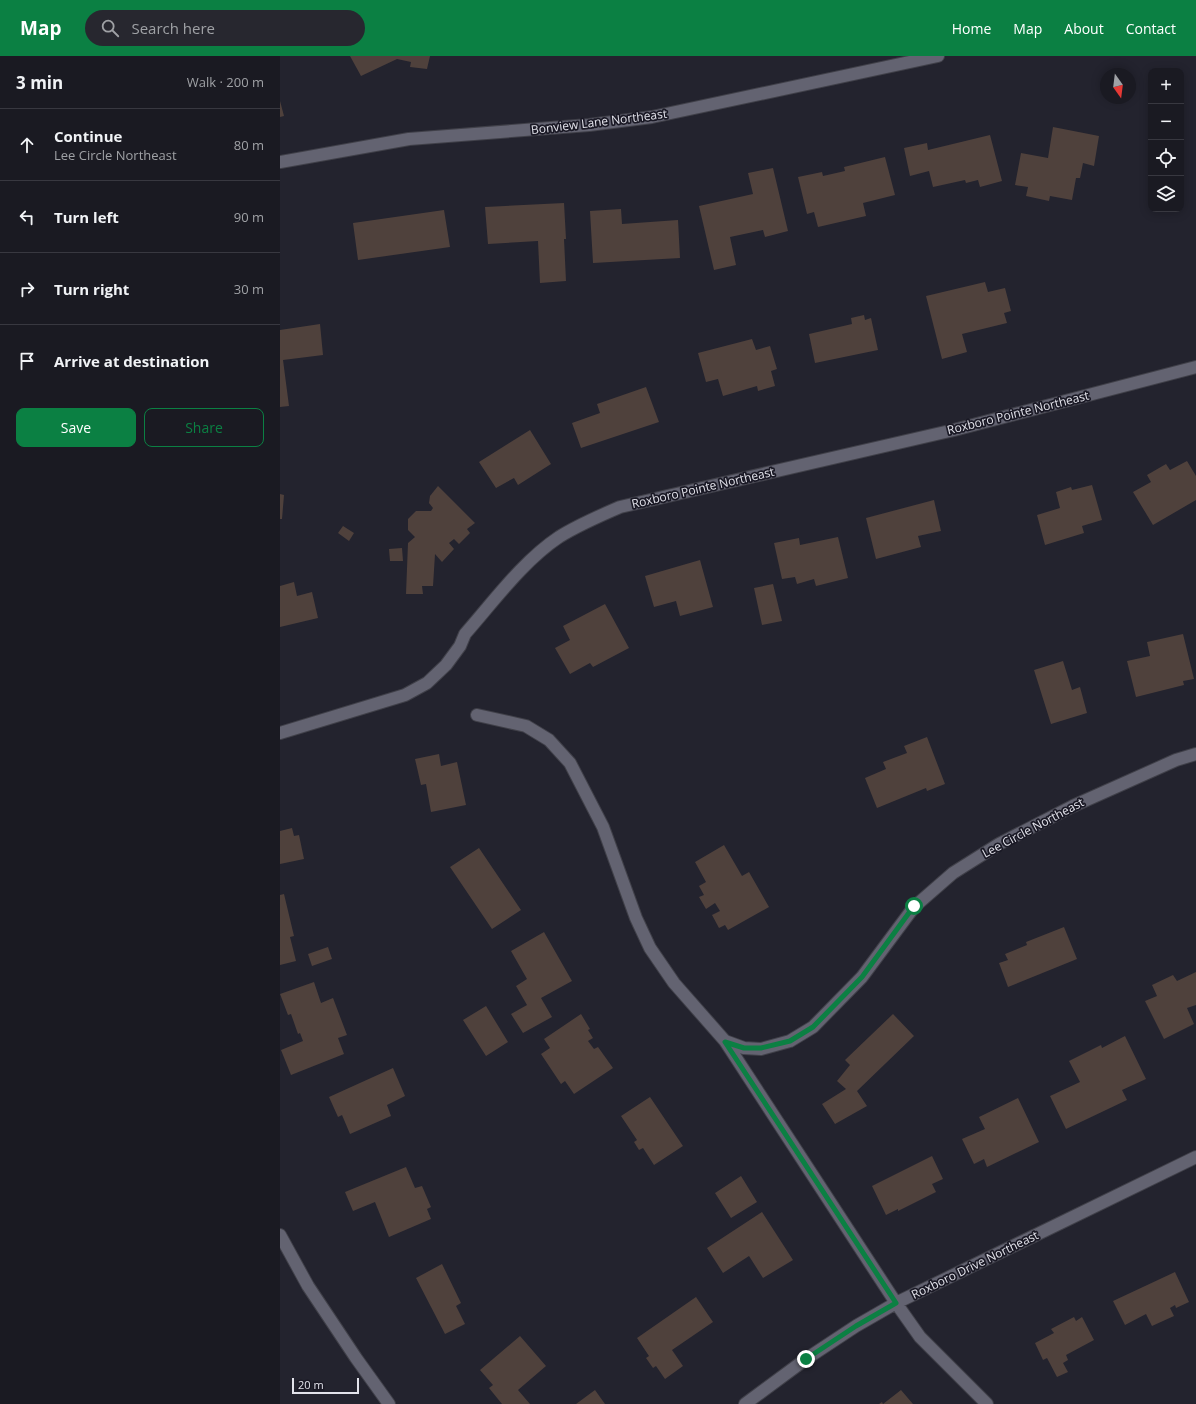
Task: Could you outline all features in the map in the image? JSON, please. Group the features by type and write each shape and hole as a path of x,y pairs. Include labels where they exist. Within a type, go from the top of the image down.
{"street":[{"name":"Bonview Lane Northeast","path":"280,162 409,140 589,125 652,117 938,56"},
{"name":"Roxboro Pointe Northeast","path":"280,733 406,695 427,683 446,665 460,646 466,634 527,564 559,537 590,519 620,507 954,430 1196,367"},
{"path":"478,715 526,726 549,740 570,764 603,827 636,918 650,948 674,983 725,1042 896,1303 920,1337 987,1404"},
{"name":"Lee Circle Northeast","path":"725,1042 744,1048 761,1048 790,1041 813,1027 862,977 914,906 954,873 999,844 1073,806 1176,760 1196,754"},
{"name":"Roxboro Drive Northeast","path":"745,1404 806,1359 856,1326 896,1303 1196,1157"},
{"path":"280,1235 308,1286 389,1404"}],"building":[{"path":"350,56 430,56 427,69 410,67 411,62 397,59 361,76"},
{"path":"280,101 284,116 280,117"},
{"path":"1053,127 1099,136 1094,166 1083,163 1080,178 1076,178 1072,200 1050,196 1049,201 1026,196 1028,187 1015,185 1021,153 1048,158"},
{"path":"990,135 1002,181 980,187 978,180 966,183 965,180 933,187 929,171 910,176 904,148 927,143 928,150"},
{"path":"885,157 895,195 863,203 866,216 818,227 814,212 807,214 798,177 822,172 823,176 845,171 844,167"},
{"path":"773,168 788,231 765,237 763,230 730,237 736,265 714,270 699,206 753,194 748,173"},
{"path":"564,203 566,281 540,283 538,241 488,244 485,207"},
{"path":"621,209 622,224 678,220 680,258 593,263 590,211"},
{"path":"444,210 450,247 358,260 353,223"},
{"path":"985,282 988,292 1005,288 1011,311 1004,313 1007,323 962,334 967,352 942,359 926,296"},
{"path":"864,315 865,320 871,318 878,350 815,363 809,334 852,324 851,318"},
{"path":"320,324 323,355 283,360 289,406 280,407 280,330"},
{"path":"752,339 756,350 770,346 777,369 771,371 775,386 758,391 757,386 723,396 718,379 706,382 698,353"},
{"path":"646,387 659,422 581,448 572,423 600,413 597,404"},
{"path":"530,430 551,464 518,485 514,478 496,488 479,462"},
{"path":"1187,461 1196,476 1196,500 1153,525 1133,492 1151,482 1147,475 1166,464 1170,470"},
{"path":"1092,485 1102,520 1082,526 1084,533 1045,545 1037,515 1060,508 1056,492 1071,487 1072,490"},
{"path":"438,486 475,523 467,529 470,533 459,544 454,539 449,543 454,549 442,562 435,554 433,586 422,586 423,594 406,594 408,543 415,537 408,530 408,519 416,511 431,511 433,508 429,503 430,496"},
{"path":"280,494 284,495 282,519 280,519"},
{"path":"934,500 941,531 918,536 921,547 876,559 866,518"},
{"path":"343,526 354,533 349,541 338,533"},
{"path":"838,537 848,578 816,586 814,579 797,584 795,577 782,579 774,543 799,538 800,545"},
{"path":"402,548 403,561 390,561 389,549"},
{"path":"700,560 713,607 680,616 676,601 654,607 645,576"},
{"path":"294,582 297,596 312,592 318,618 280,627 280,586"},
{"path":"773,584 782,621 762,625 754,588"},
{"path":"605,604 629,648 593,667 590,663 570,674 555,648 570,640 563,626"},
{"path":"1183,634 1194,679 1183,681 1184,685 1136,697 1127,661 1150,656 1147,642"},
{"path":"1063,661 1072,690 1080,687 1087,713 1051,724 1034,670"},
{"path":"927,737 945,784 927,791 926,788 877,808 865,778 886,769 883,762 907,753 904,746"},
{"path":"439,754 441,766 457,762 466,805 431,812 426,784 421,785 415,759"},
{"path":"292,828 294,836 299,835 304,859 280,864 280,831"},
{"path":"724,845 742,876 749,872 769,907 728,930 725,925 719,928 712,915 720,911 715,903 706,909 699,897 704,895 699,886 706,882 695,862"},
{"path":"479,848 521,910 492,929 450,867"},
{"path":"284,894 294,936 290,937 296,961 280,965 280,895"},
{"path":"1064,927 1077,959 1008,987 999,963 1008,960 1005,954 1027,945 1026,942"},
{"path":"544,932 572,981 541,998 552,1017 523,1033 511,1014 527,1005 516,986 527,979 511,951"},
{"path":"328,947 332,959 312,966 308,954"},
{"path":"1196,972 1196,1005 1187,1008 1194,1024 1164,1039 1145,1001 1157,996 1152,985 1173,975 1177,981"},
{"path":"314,982 321,1003 333,998 347,1035 338,1038 344,1054 291,1075 281,1050 303,1041 300,1033 298,1034 291,1014 288,1015 280,994"},
{"path":"486,1006 508,1042 486,1056 463,1020"},
{"path":"581,1014 590,1029 588,1030 593,1038 588,1041 594,1049 598,1047 613,1068 574,1094 565,1081 561,1084 541,1054 550,1048 544,1039"},
{"path":"893,1014 914,1036 857,1091 867,1106 835,1124 822,1104 846,1089 837,1081 850,1065 845,1060"},
{"path":"1125,1036 1146,1079 1122,1090 1127,1100 1066,1129 1050,1096 1080,1082 1069,1061 1101,1045 1102,1048"},
{"path":"393,1068 405,1096 387,1105 391,1116 350,1134 342,1115 338,1117 329,1097"},
{"path":"650,1097 683,1146 654,1165 643,1148 639,1150 634,1142 637,1140 621,1116"},
{"path":"1018,1098 1039,1142 987,1167 984,1159 974,1164 962,1139 985,1129 979,1117"},
{"path":"932,1156 943,1179 932,1184 936,1192 898,1211 898,1209 886,1215 872,1186"},
{"path":"406,1167 415,1188 422,1186 431,1207 427,1209 431,1219 389,1237 375,1202 353,1211 345,1192"},
{"path":"741,1176 757,1202 731,1218 715,1193"},
{"path":"762,1212 793,1260 763,1278 749,1256 723,1273 707,1248"},
{"path":"442,1264 461,1303 456,1306 465,1324 445,1334 416,1278"},
{"path":"1175,1272 1189,1302 1176,1308 1175,1305 1170,1308 1174,1316 1152,1326 1146,1314 1125,1325 1113,1301"},
{"path":"696,1297 713,1322 672,1350 683,1366 665,1379 656,1366 653,1368 646,1358 649,1356 637,1338"},
{"path":"1074,1317 1076,1321 1082,1317 1094,1340 1066,1355 1068,1360 1063,1363 1068,1372 1057,1377 1047,1358 1043,1360 1035,1343 1054,1333 1051,1329"},
{"path":"520,1336 546,1366 518,1390 530,1404 502,1404 489,1388 493,1385 480,1370"},
{"path":"595,1390 605,1404 576,1404"},
{"path":"901,1390 913,1404 883,1404"}],"route":[{"path":"806,1359 856,1326 896,1303 725,1042 744,1048 761,1048 790,1041 813,1027 862,977 914,906"}]}
